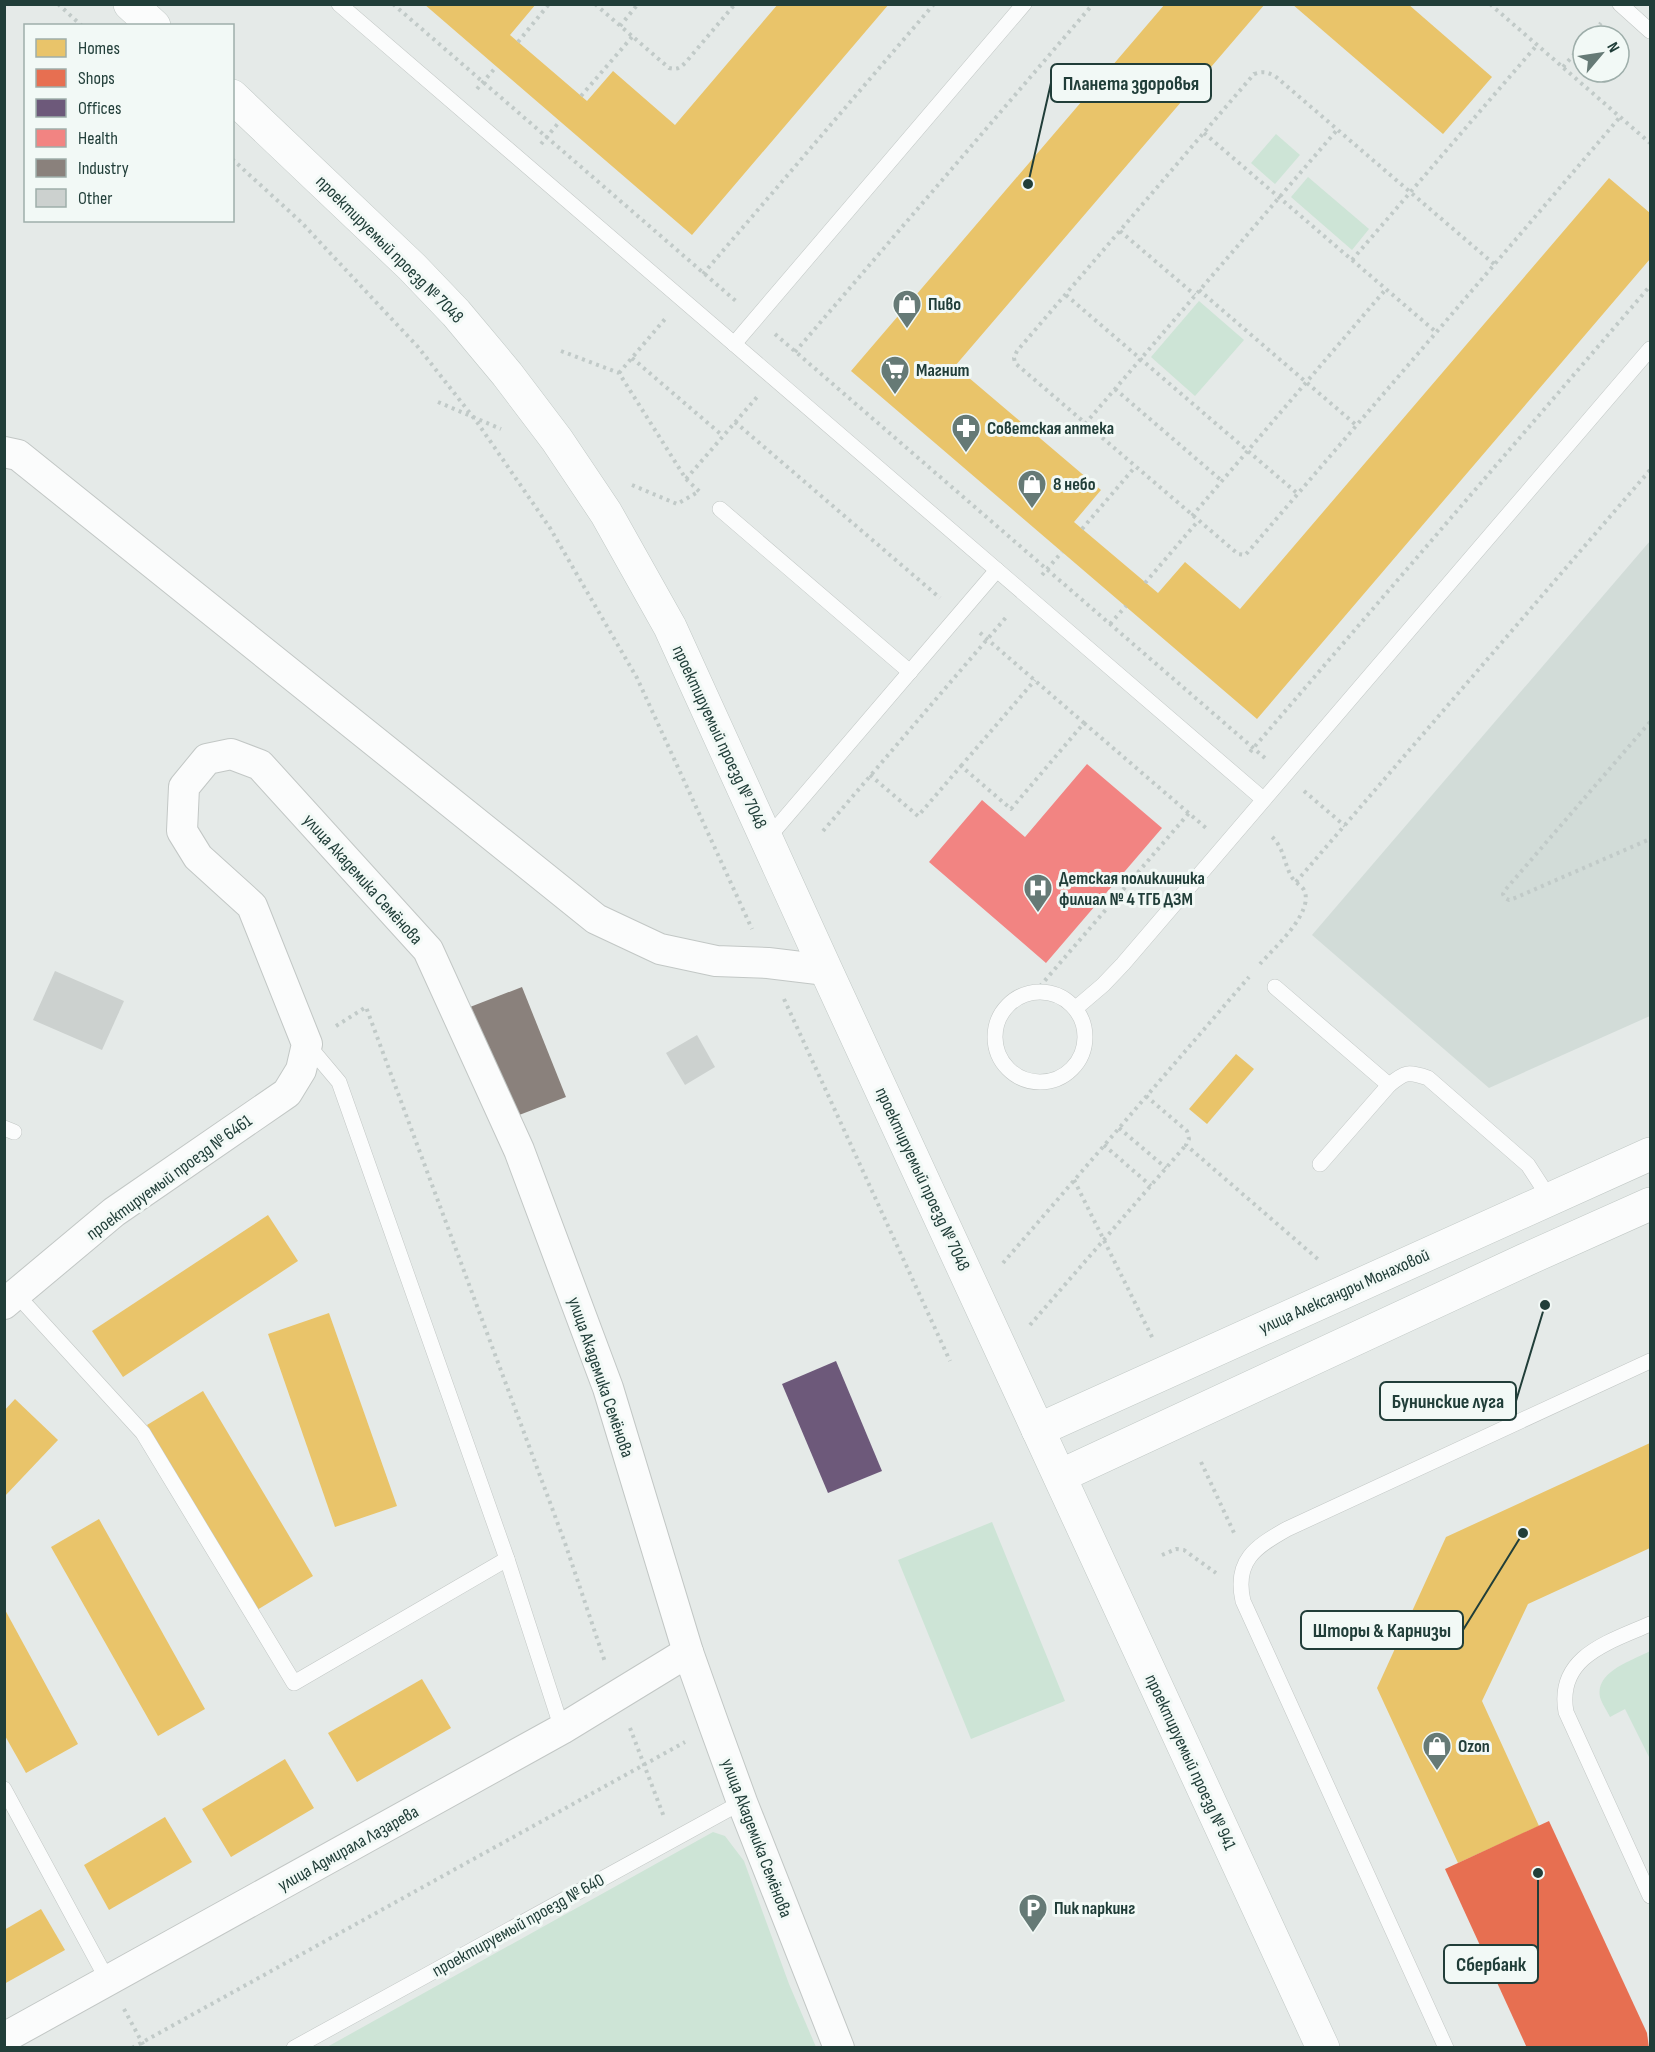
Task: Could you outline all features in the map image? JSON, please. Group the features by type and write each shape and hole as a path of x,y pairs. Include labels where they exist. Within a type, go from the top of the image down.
{"main road":[{"path":"130,4 152,24"},
{"name":"проектируемый проезд № 7048","path":"234,98 412,267 456,313 500,365 557,440 606,513 670,627 825,970 1060,1476"},
{"name":"улица Александры Монаховой","path":"1038,1430 1650,1154"},
{"path":"1060,1476 1514,1264 1650,1204"},
{"name":"проектируемый проезд № 941","path":"1060,1476 1323,2048"}],"street":[{"path":"4,452 18,455 35,468 596,919 660,949 716,961 768,963 825,970"},
{"name":"улица Академика Семёнова","path":"304,1057 252,906 198,857 182,831 184,787 207,759 231,754 260,765 428,950 519,1150 608,1388 688,1652 714,1725 839,2048"},
{"name":"проектируемый проезд № 6461","path":"10,1299 114,1212 287,1093 304,1057"},
{"name":"улица Адмирала Лазарева","path":"4,2038 562,1729 688,1652"}],"lane":[{"path":"339,4 1263,799"},
{"path":"734,344 1024,4"},
{"path":"1620,4 1650,31"},
{"path":"1076,1008 1113,976 1650,349"},
{"path":"720,509 910,672"},
{"path":"767,839 997,570"},
{"path":"1275,987 1389,1085"},
{"path":"1035,992 1050,993 1064,998 1076,1008 1085,1026 1085,1046 1077,1065 1062,1078 1043,1083 1023,1080 1006,1069 996,1051 994,1031 1002,1012 1016,998 1035,992"},
{"path":"304,1057 339,1082 507,1559 562,1729"},
{"path":"1320,1164 1389,1085 1402,1074 1413,1073 1428,1078 1528,1165 1550,1199"},
{"path":"10,1299 143,1432 294,1683 507,1559"},
{"path":"1446,2048 1243,1601 1240,1577 1247,1560 1256,1548 1287,1528 1650,1361"},
{"path":"1650,1624 1582,1658 1570,1674 1564,1693 1564,1703 1566,1712 1650,1896"},
{"path":"4,1789 108,1981"},
{"name":"проектируемый проезд № 640","path":"294,2048 742,1802"}],"path":[{"path":"58,4 80,24"},
{"path":"393,4 1345,826"},
{"path":"518,42 549,4"},
{"path":"595,4 669,68 679,69 733,6 727,4"},
{"path":"620,26 639,4"},
{"path":"619,373 934,4"},
{"path":"561,351 619,373 686,479 1093,4"},
{"path":"1490,4 1650,142"},
{"path":"581,96 632,37"},
{"path":"1352,260 1537,45"},
{"path":"1563,67 1571,58"},
{"path":"1494,264 1275,76 1261,72 1254,75 1017,351 1014,358 1015,363 1192,516 1238,554 1245,555 1620,117"},
{"path":"1085,424 1337,130"},
{"path":"1204,134 1436,332"},
{"path":"234,161 301,222 417,347 477,422 550,528 638,678 950,1361"},
{"path":"1120,231 1195,296"},
{"path":"1232,773 1650,286"},
{"path":"1199,290 1356,425"},
{"path":"1192,516 1386,290"},
{"path":"1066,295 1298,494"},
{"path":"632,358 723,436"},
{"path":"1115,389 1222,481"},
{"path":"1082,529 1135,467"},
{"path":"1296,882 1650,470"},
{"path":"1145,583 1198,521"},
{"path":"823,831 1025,595"},
{"path":"961,766 1035,680"},
{"path":"1650,722 1503,894 1509,900 1515,898 1650,839"},
{"path":"1084,723 1225,844"},
{"path":"1035,992 1189,813"},
{"path":"1003,1263 1300,917 1306,898 1303,890 1292,878 1279,843 1248,816"},
{"path":"304,1057 366,1007 565,1543 617,1696 673,1840"},
{"path":"1030,1325 1189,1139 1187,1131 1146,1096"},
{"path":"1119,1128 1166,1168"},
{"path":"1104,1145 1150,1186"},
{"path":"1185,1145 1320,1261"},
{"path":"1074,1180 1153,1339"},
{"path":"1201,1462 1247,1560"},
{"path":"1162,1555 1176,1549 1184,1550 1241,1591"},
{"path":"132,2048 714,1725"},
{"path":"108,1981 145,2048"}],"shaded area":[{"path":"1650,541 1650,1016 1489,1088 1312,935"}],"green space":[{"path":"1276,134 1300,155 1275,184 1251,163"},
{"path":"1308,177 1369,229 1352,250 1291,197"},
{"path":"1199,301 1244,340 1195,396 1151,357"},
{"path":"992,1522 1065,1701 971,1739 898,1560"},
{"path":"1650,1651 1650,1759 1625,1709 1610,1717 1601,1700 1600,1690 1602,1682 1615,1669"},
{"path":"713,1832 725,1836 744,1861 789,1984 816,2047 327,2047"}],"building: Homes":[{"path":"424,4 536,4 510,35 587,101 613,71 675,125 778,4 889,4 692,235"},
{"path":"1165,4 1265,4 955,366 1101,490 1074,522 1158,593 1185,562 1240,609 1609,178 1650,213 1650,259 1257,719 851,371"},
{"path":"1292,4 1408,4 1492,77 1443,134"},
{"path":"1236,1054 1254,1069 1207,1124 1189,1109"},
{"path":"268,1215 298,1261 123,1377 92,1331"},
{"path":"329,1313 397,1506 335,1527 268,1334"},
{"path":"203,1391 313,1576 257,1610 147,1425"},
{"path":"15,1399 58,1440 4,1497 4,1411"},
{"path":"1650,1443 1650,1548 1528,1604 1482,1701 1539,1826 1458,1863 1377,1688 1446,1537"},
{"path":"99,1519 205,1709 158,1736 51,1547"},
{"path":"4,1608 78,1744 26,1773 4,1734"},
{"path":"422,1679 451,1728 357,1782 328,1733"},
{"path":"285,1759 314,1808 231,1857 202,1809"},
{"path":"165,1817 192,1862 109,1910 84,1865"},
{"path":"41,1909 65,1950 4,1984 4,1930"}],"building: Shops":[{"path":"1549,1821 1647,2033 1649,2048 1527,2048 1445,1869"}],"building: Offices":[{"path":"836,1361 882,1471 828,1493 782,1384"}],"building: Health":[{"name":"Детская поликлиника филиал № 4 ТГБ ДЗМ","path":"1087,764 1162,828 1046,963 929,862 982,800 1025,837"}],"building: Industry":[{"path":"522,987 566,1097 514,1117 470,1007"}],"building: Other":[{"path":"55,971 124,1001 102,1050 33,1020"},
{"path":"697,1035 715,1067 685,1085 666,1053"}],"place":[{"name":"Планета здоровья","path":"1028,184"},
{"name":"Пиво","path":"907,330"},
{"name":"Магнит","path":"895,396"},
{"name":"Советская аптека","path":"966,454"},
{"name":"8 небо","path":"1032,510"},
{"name":"Детская поликлиника филиал № 4 ТГБ ДЗМ","path":"1038,914"},
{"name":"Бунинские луга","path":"1545,1305"},
{"name":"Шторы & Карнизы","path":"1523,1533"},
{"name":"Ozon","path":"1437,1772"},
{"name":"Сбербанк","path":"1538,1873"},
{"name":"Пик паркинг","path":"1033,1934"}]}
